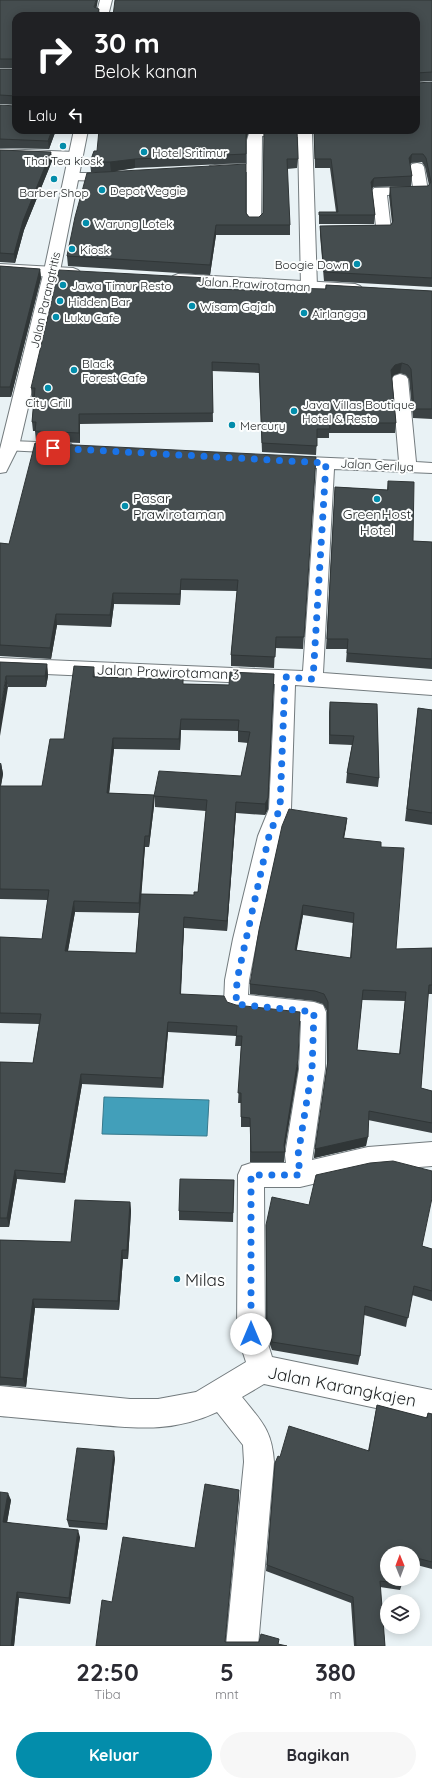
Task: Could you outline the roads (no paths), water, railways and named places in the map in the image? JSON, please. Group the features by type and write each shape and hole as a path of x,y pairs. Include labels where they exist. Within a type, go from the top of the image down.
{"street":[{"path":"103,12 106,0"},
{"name":"Jalan Parangtritis","path":"0,468 10,446 52,271 80,134"},
{"path":"254,223 254,168 257,134"},
{"path":"305,134 308,287"},
{"path":"0,153 75,156"},
{"path":"401,167 432,167"},
{"path":"346,230 384,230 379,191 421,191 417,167"},
{"path":"199,170 254,168"},
{"path":"72,177 111,177 128,174"},
{"path":"308,230 323,230"},
{"path":"0,269 84,273"},
{"name":"Jalan Prawirotaman","path":"164,278 369,290"},
{"path":"400,379 408,467"},
{"path":"10,446 85,450"},
{"name":"Jalan Gerilya","path":"272,460 432,468"},
{"path":"313,679 326,463"},
{"name":"Jalan Prawirotaman 3","path":"0,665 285,677 432,688"},
{"path":"285,677 280,808 269,836 245,939 237,980 236,1004 314,1012 312,1069 298,1155 300,1175"},
{"path":"263,1369 253,1344 251,1334 251,1175 300,1175 368,1159 432,1154"},
{"name":"Jalan Karangkajen","path":"0,1401 151,1416 178,1412 200,1405 221,1394 248,1375 263,1369 432,1405"},
{"path":"221,1394 249,1428 258,1446 258,1470 242,1646"}],"water":[{"path":"104,1097 209,1100 207,1136 102,1134"}],"place":[{"name":"Thai Tea kiosk","path":"63,146"},
{"name":"Hotel Sritimur","path":"144,152"},
{"name":"Barber Shop","path":"54,179"},
{"name":"Depot Veggie","path":"102,190"},
{"name":"Warung Lotek","path":"86,223"},
{"name":"Kiosk","path":"72,249"},
{"name":"Boogie Down","path":"357,264"},
{"name":"Jawa Timur Resto","path":"63,285"},
{"name":"Hidden Bar","path":"60,301"},
{"name":"Wisam Gajah","path":"192,306"},
{"name":"Airlangga","path":"304,313"},
{"name":"Luku Cafe","path":"56,317"},
{"name":"Black Forest Cafe","path":"74,370"},
{"name":"City Grill","path":"48,388"},
{"name":"Java Villas Boutique Hotel & Resto","path":"294,411"},
{"name":"Mercury","path":"232,425"},
{"name":"GreenHost Hotel","path":"377,499"},
{"name":"Pasar Prawirotaman","path":"125,506"},
{"name":"Milas","path":"177,1279"}]}
